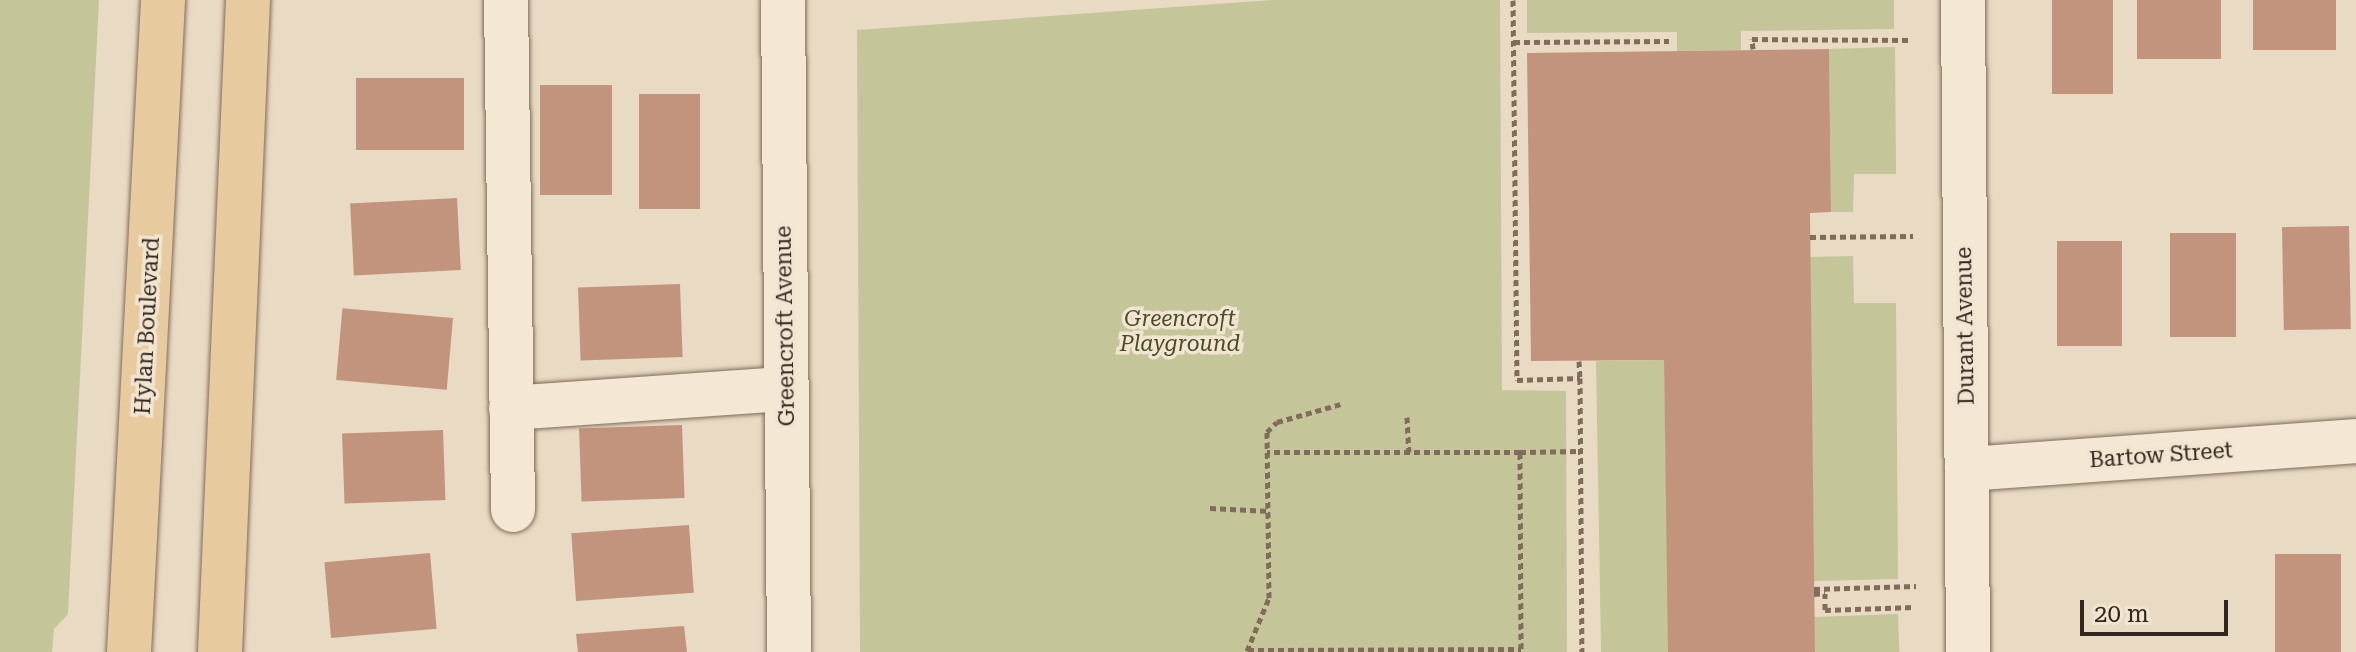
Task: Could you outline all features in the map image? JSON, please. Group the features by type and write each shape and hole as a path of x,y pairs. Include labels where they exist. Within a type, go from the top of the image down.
{"main road":[{"name":"Hylan Boulevard","path":"129,652 163,0"},
{"path":"220,652 248,0"}],"street":[{"path":"248,0 256,0"},
{"path":"506,0 513,510"},
{"name":"Greencroft Avenue","path":"783,0 789,652"},
{"name":"Durant Avenue","path":"1963,0 1968,652"},
{"path":"511,408 786,389"},
{"name":"Bartow Street","path":"1967,469 2356,441"}],"path":[{"path":"1513,0 1517,380 1580,378"},
{"path":"1753,49 1752,39 1912,40"},
{"path":"1579,41 1580,52"},
{"path":"1513,42 1669,41"},
{"path":"1810,237 1913,236"},
{"path":"1579,361 1582,652"},
{"path":"1341,404 1277,422 1267,432 1269,598 1247,651 1521,649 1520,452"},
{"path":"1407,417 1409,452"},
{"path":"1267,452 1580,451"},
{"path":"1210,508 1270,511"},
{"path":"1915,607 1825,610 1825,593 1814,591 1916,586"}],"green space":[{"path":"0,0 99,0 68,614 54,629 52,652 0,652"},
{"name":"Greencroft Playground","path":"1273,0 1500,0 1502,390 1566,391 1567,652 860,652 857,30"},
{"path":"1527,0 1894,0 1894,29 1741,31 1741,50 1677,51 1677,32 1527,33"},
{"path":"1895,47 1896,174 1854,174 1853,212 1831,212 1829,49"},
{"path":"1853,256 1854,303 1896,303 1898,579 1814,581 1810,257"},
{"path":"1664,360 1669,652 1601,652 1596,361"},
{"path":"1898,614 1899,652 1815,652 1814,617"}],"building":[{"path":"2052,0 2113,0 2113,94 2052,94"},
{"path":"2137,0 2221,0 2221,59 2137,59"},
{"path":"2253,0 2336,0 2336,50 2253,50"},
{"path":"1829,49 1831,212 1810,213 1815,652 1668,652 1664,360 1531,361 1527,53"},
{"path":"356,78 464,78 464,150 356,150"},
{"path":"540,85 612,85 612,195 540,195"},
{"path":"639,94 700,94 700,209 639,209"},
{"path":"457,198 461,270 354,276 350,204"},
{"path":"2349,226 2351,329 2284,330 2282,227"},
{"path":"2170,233 2236,233 2236,337 2170,337"},
{"path":"2057,241 2122,241 2122,346 2057,346"},
{"path":"680,284 683,357 581,361 578,288"},
{"path":"342,308 453,318 447,390 336,380"},
{"path":"682,425 685,498 582,502 579,429"},
{"path":"443,430 445,500 345,503 342,434"},
{"path":"689,525 694,593 576,601 571,533"},
{"path":"430,553 437,629 331,638 324,562"},
{"path":"2275,554 2341,554 2341,652 2275,652"},
{"path":"684,626 687,652 578,652 576,634"}]}
